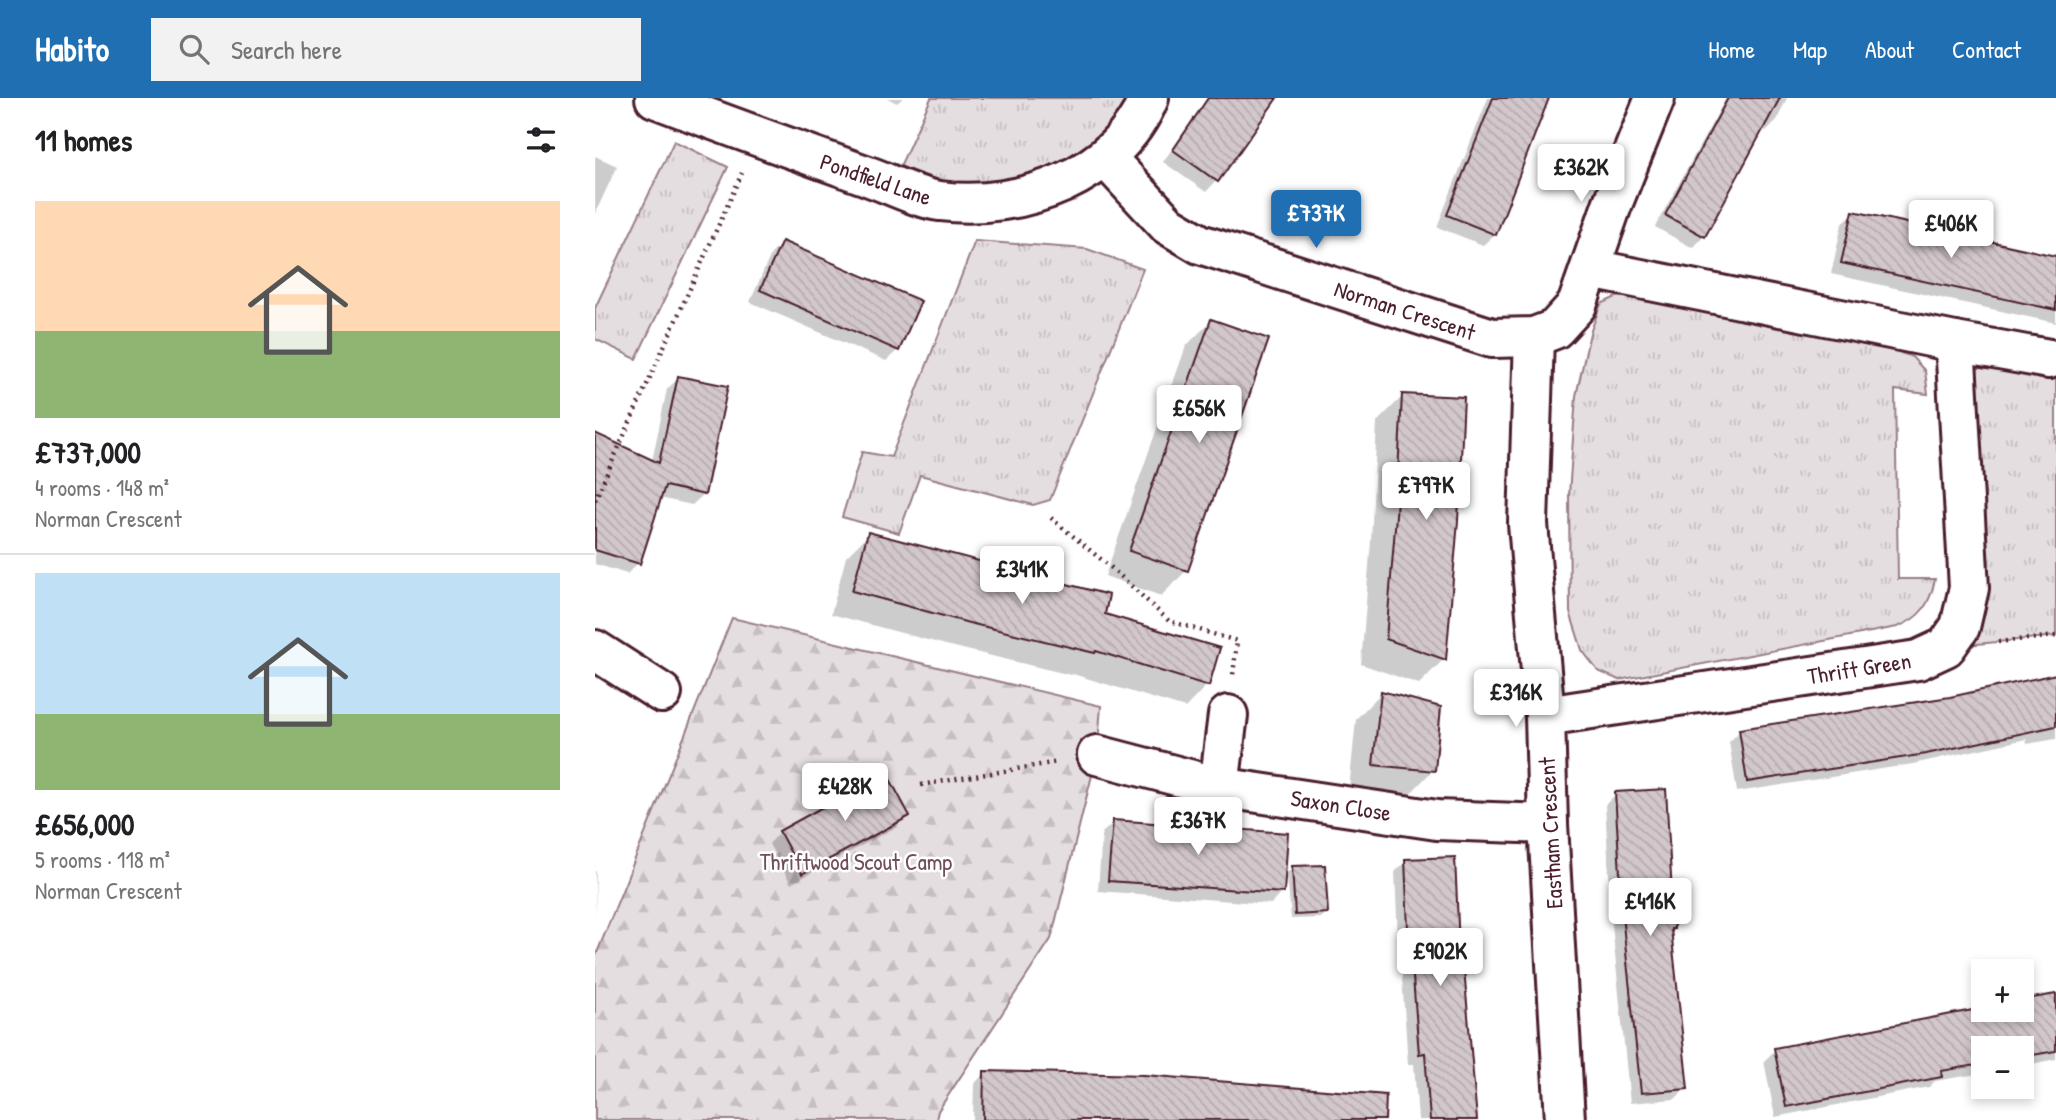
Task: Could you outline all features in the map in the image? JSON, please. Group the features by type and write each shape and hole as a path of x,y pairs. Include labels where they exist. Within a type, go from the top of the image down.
{"street":[{"name":"Pondfield Lane","path":"656,98 758,138 937,201 983,204 1030,195 1067,181 1106,158 1127,136 1149,98"},
{"path":"1534,337 1555,329 1577,305 1612,205 1655,98"},
{"name":"Norman Crescent","path":"1106,158 1168,225 1200,244 1492,338 1534,337"},
{"path":"1591,269 2049,359"},
{"name":"Eastham Crescent","path":"1534,337 1528,524 1545,716 1548,824 1565,1120"},
{"name":"Thrift Green","path":"1545,716 1918,660 1946,647 1961,626 1969,588 1955,342"},
{"path":"595,650 661,692"},
{"path":"1219,787 1229,715"},
{"name":"Saxon Close","path":"1097,755 1219,787 1437,820 1548,824"}],"path":[{"path":"595,500 758,138"},
{"path":"1051,519 1114,570 1169,621 1237,641 1229,715"},
{"path":"921,785 1097,755"}],"green space":[{"path":"931,98 1137,98 1147,103 1030,195 892,184"},
{"path":"674,141 728,167 636,359 595,339 595,308"},
{"path":"975,241 1087,249 1143,269 1050,500 1033,505 920,475 899,533 842,517 862,452 891,457"},
{"path":"1638,295 1886,347 1912,357 1925,371 1928,394 1895,390 1898,579 1935,579 1927,603 1918,614 1897,627 1619,680 1598,671 1582,650 1570,612 1569,495 1576,396 1590,333 1601,304 1616,297"},
{"path":"1955,342 2056,362 2056,636 1946,647 1968,597"},
{"name":"Thriftwood Scout Camp","path":"732,618 1101,706 1097,755 1051,939 938,1111 936,1120 595,1120 595,958"}],"building":[{"path":"1208,98 1277,98 1218,182 1173,150"},
{"path":"1493,98 1549,98 1496,235 1447,215"},
{"path":"1728,98 1780,98 1705,237 1665,215"},
{"path":"1853,211 2056,256 2056,310 1841,263"},
{"path":"782,241 921,301 899,351 760,290"},
{"path":"1211,319 1269,339 1188,571 1129,551"},
{"path":"678,376 728,386 705,495 665,486 640,564 595,550 595,433 659,463"},
{"path":"1402,394 1464,397 1458,521 1446,660 1386,639"},
{"path":"868,532 1109,595 1105,614 1220,648 1209,686 1096,651 1095,653 969,623 852,591"},
{"path":"2056,674 2056,726 1926,754 1747,782 1739,729 1950,697"},
{"path":"1381,691 1441,707 1435,771 1373,765"},
{"path":"886,772 910,816 802,874 779,831"},
{"path":"1666,789 1674,929 1671,929 1688,1089 1641,1093 1623,924 1615,792"},
{"path":"1113,820 1288,833 1284,893 1108,881"},
{"path":"1455,857 1460,970 1464,969 1477,1120 1430,1120 1425,1053 1419,1054 1411,952 1409,953 1405,859"},
{"path":"1325,865 1328,913 1295,915 1292,866"},
{"path":"2056,994 2056,1051 2034,1055 2034,1036 1971,1036 1971,1066 1941,1071 1942,1077 1786,1107 1774,1048 1971,1010 1971,1022 2034,1022 2034,998"},
{"path":"984,1071 1145,1075 1386,1095 1385,1120 983,1120"}]}
